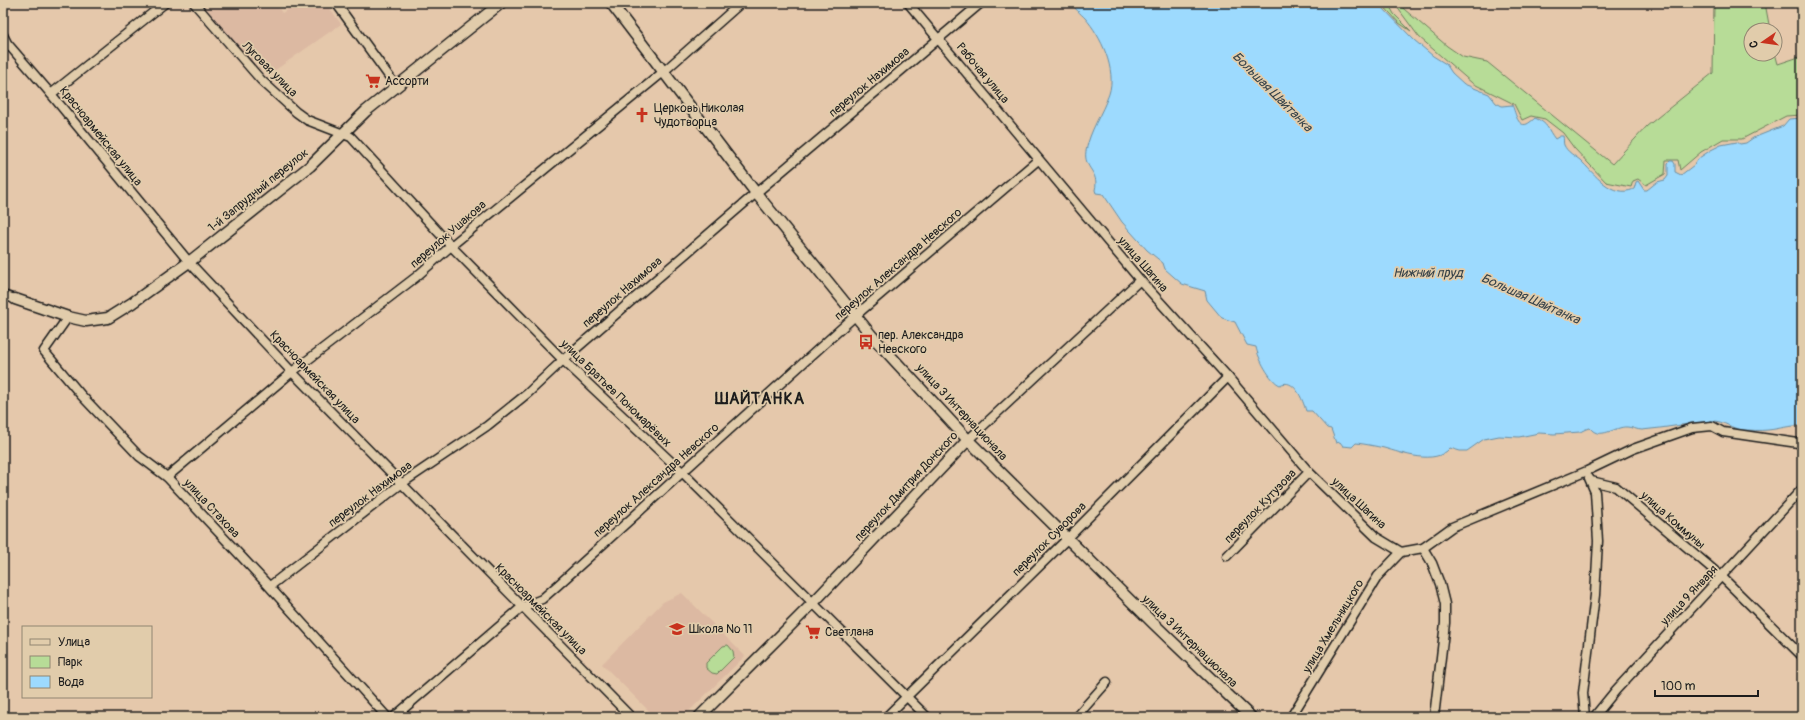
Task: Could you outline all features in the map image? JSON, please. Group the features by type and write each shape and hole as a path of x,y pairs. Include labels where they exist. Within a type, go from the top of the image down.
{"street":[{"path":"51,94 165,3"},
{"name":"Луговая улица","path":"194,3 261,80 296,112 307,120 343,133"},
{"path":"336,3 396,86"},
{"name":"1-й Запрудный переулок","path":"3,295 68,317 86,321 108,318 132,303 189,262 310,166 343,133 396,86 501,3"},
{"name":"улица 3 Интернационала","path":"611,3 662,73 855,316 968,440 1251,717"},
{"name":"переулок Ушакова","path":"167,477 292,372 416,277 451,246 662,73 741,3"},
{"name":"Рабочая улица","path":"908,3 1038,160"},
{"name":"переулок Нахимова","path":"270,586 401,484 486,426 528,392 756,193 981,3"},
{"name":"Красноармейская улица","path":"3,35 7,43 51,94 189,262 292,372 631,717"},
{"name":"улица Братьев Пономарёвых","path":"343,133 351,137 451,246 563,360 682,472 927,717"},
{"name":"улица Шагина","path":"1038,160 1140,280 1228,377 1309,472 1376,537 1401,552"},
{"name":"переулок Александра Невского","path":"394,717 522,607 542,599 855,316 1038,160"},
{"name":"переулок Дмитрия Донского","path":"699,717 813,603 968,440 1140,280"},
{"name":"улица Стахова","path":"68,317 44,351 81,395 139,456 167,477 270,586 387,717"},
{"name":"переулок Суворова","path":"886,717 1068,539 1228,377"},
{"path":"1401,552 1423,548 1452,527 1587,471 1633,449 1692,428 1712,426 1723,432 1798,443 1802,445"},
{"path":"1585,717 1583,693 1595,595 1598,541 1595,492 1587,471"},
{"name":"переулок Кутузова","path":"1227,556 1309,472"},
{"name":"улица Коммуны","path":"1591,481 1616,487 1722,577 1802,656"},
{"name":"улица 9 Января","path":"1594,717 1616,690 1802,489"},
{"path":"1423,548 1432,563 1440,584 1445,604 1445,623 1434,717"},
{"name":"улица Хмельницкого","path":"1291,717 1378,576 1401,552"},
{"path":"1076,717 1108,682"}],"shaded area":[{"path":"215,3 275,3 282,13 298,3 326,3 341,24 271,73 258,57 249,63 207,9"},
{"name":"Школа № 11","path":"682,593 745,656 683,717 655,717 602,664 663,602"}],"green space":[{"path":"1381,3 1388,3 1394,14 1411,31 1399,23"},
{"path":"1394,3 1397,3 1447,46 1463,57 1487,62 1612,164 1647,126 1713,73 1714,3 1765,3 1769,22 1743,22 1743,62 1777,62 1778,64 1802,56 1802,115 1786,116 1742,139 1723,139 1701,152 1680,170 1678,160 1666,160 1665,174 1646,185 1638,179 1633,181 1631,187 1606,182 1574,148 1563,133 1545,119 1531,116 1522,120 1514,104 1472,83 1419,37"},
{"path":"728,645 733,651 734,657 717,674 712,673 706,668 706,663 723,646"}],"water":[{"name":"Нижний пруд","path":"1071,3 1378,3 1414,40 1433,56 1446,64 1452,73 1464,84 1489,94 1496,103 1502,106 1512,105 1517,118 1524,125 1535,118 1540,120 1555,139 1563,136 1564,145 1569,152 1580,160 1604,184 1618,191 1634,189 1636,182 1638,181 1644,190 1647,190 1657,182 1665,180 1668,176 1668,163 1670,161 1673,161 1675,164 1675,172 1681,175 1694,165 1699,158 1721,145 1737,142 1740,144 1746,143 1753,138 1783,126 1789,119 1802,118 1802,426 1765,430 1743,430 1721,422 1713,421 1642,430 1622,427 1603,433 1594,432 1590,428 1580,432 1554,434 1539,433 1519,437 1499,436 1484,439 1467,451 1460,451 1450,448 1444,453 1427,457 1418,457 1363,444 1356,443 1352,447 1343,446 1340,442 1336,443 1331,429 1327,428 1312,411 1306,411 1303,401 1294,387 1285,383 1280,385 1272,379 1262,363 1256,347 1247,345 1235,322 1222,318 1207,300 1205,291 1182,284 1165,269 1163,263 1147,250 1122,222 1103,194 1096,193 1095,178 1087,162 1086,151 1090,136 1109,94 1111,75 1106,54 1097,34"}],"place":[{"name":"Ассорти","path":"373,81"},
{"name":"Церковь Николая Чудотворца","path":"642,115"},
{"name":"пер. Александра Невского","path":"866,342"},
{"name":"Школа № 11","path":"677,629"},
{"name":"Светлана","path":"813,632"}],"district":[{"name":"ШАЙТАНКА","path":"760,398"}],"water label":[{"name":"Большая Шайтанка","path":"1273,91"},
{"name":"Большая Шайтанка","path":"1531,298"}]}
